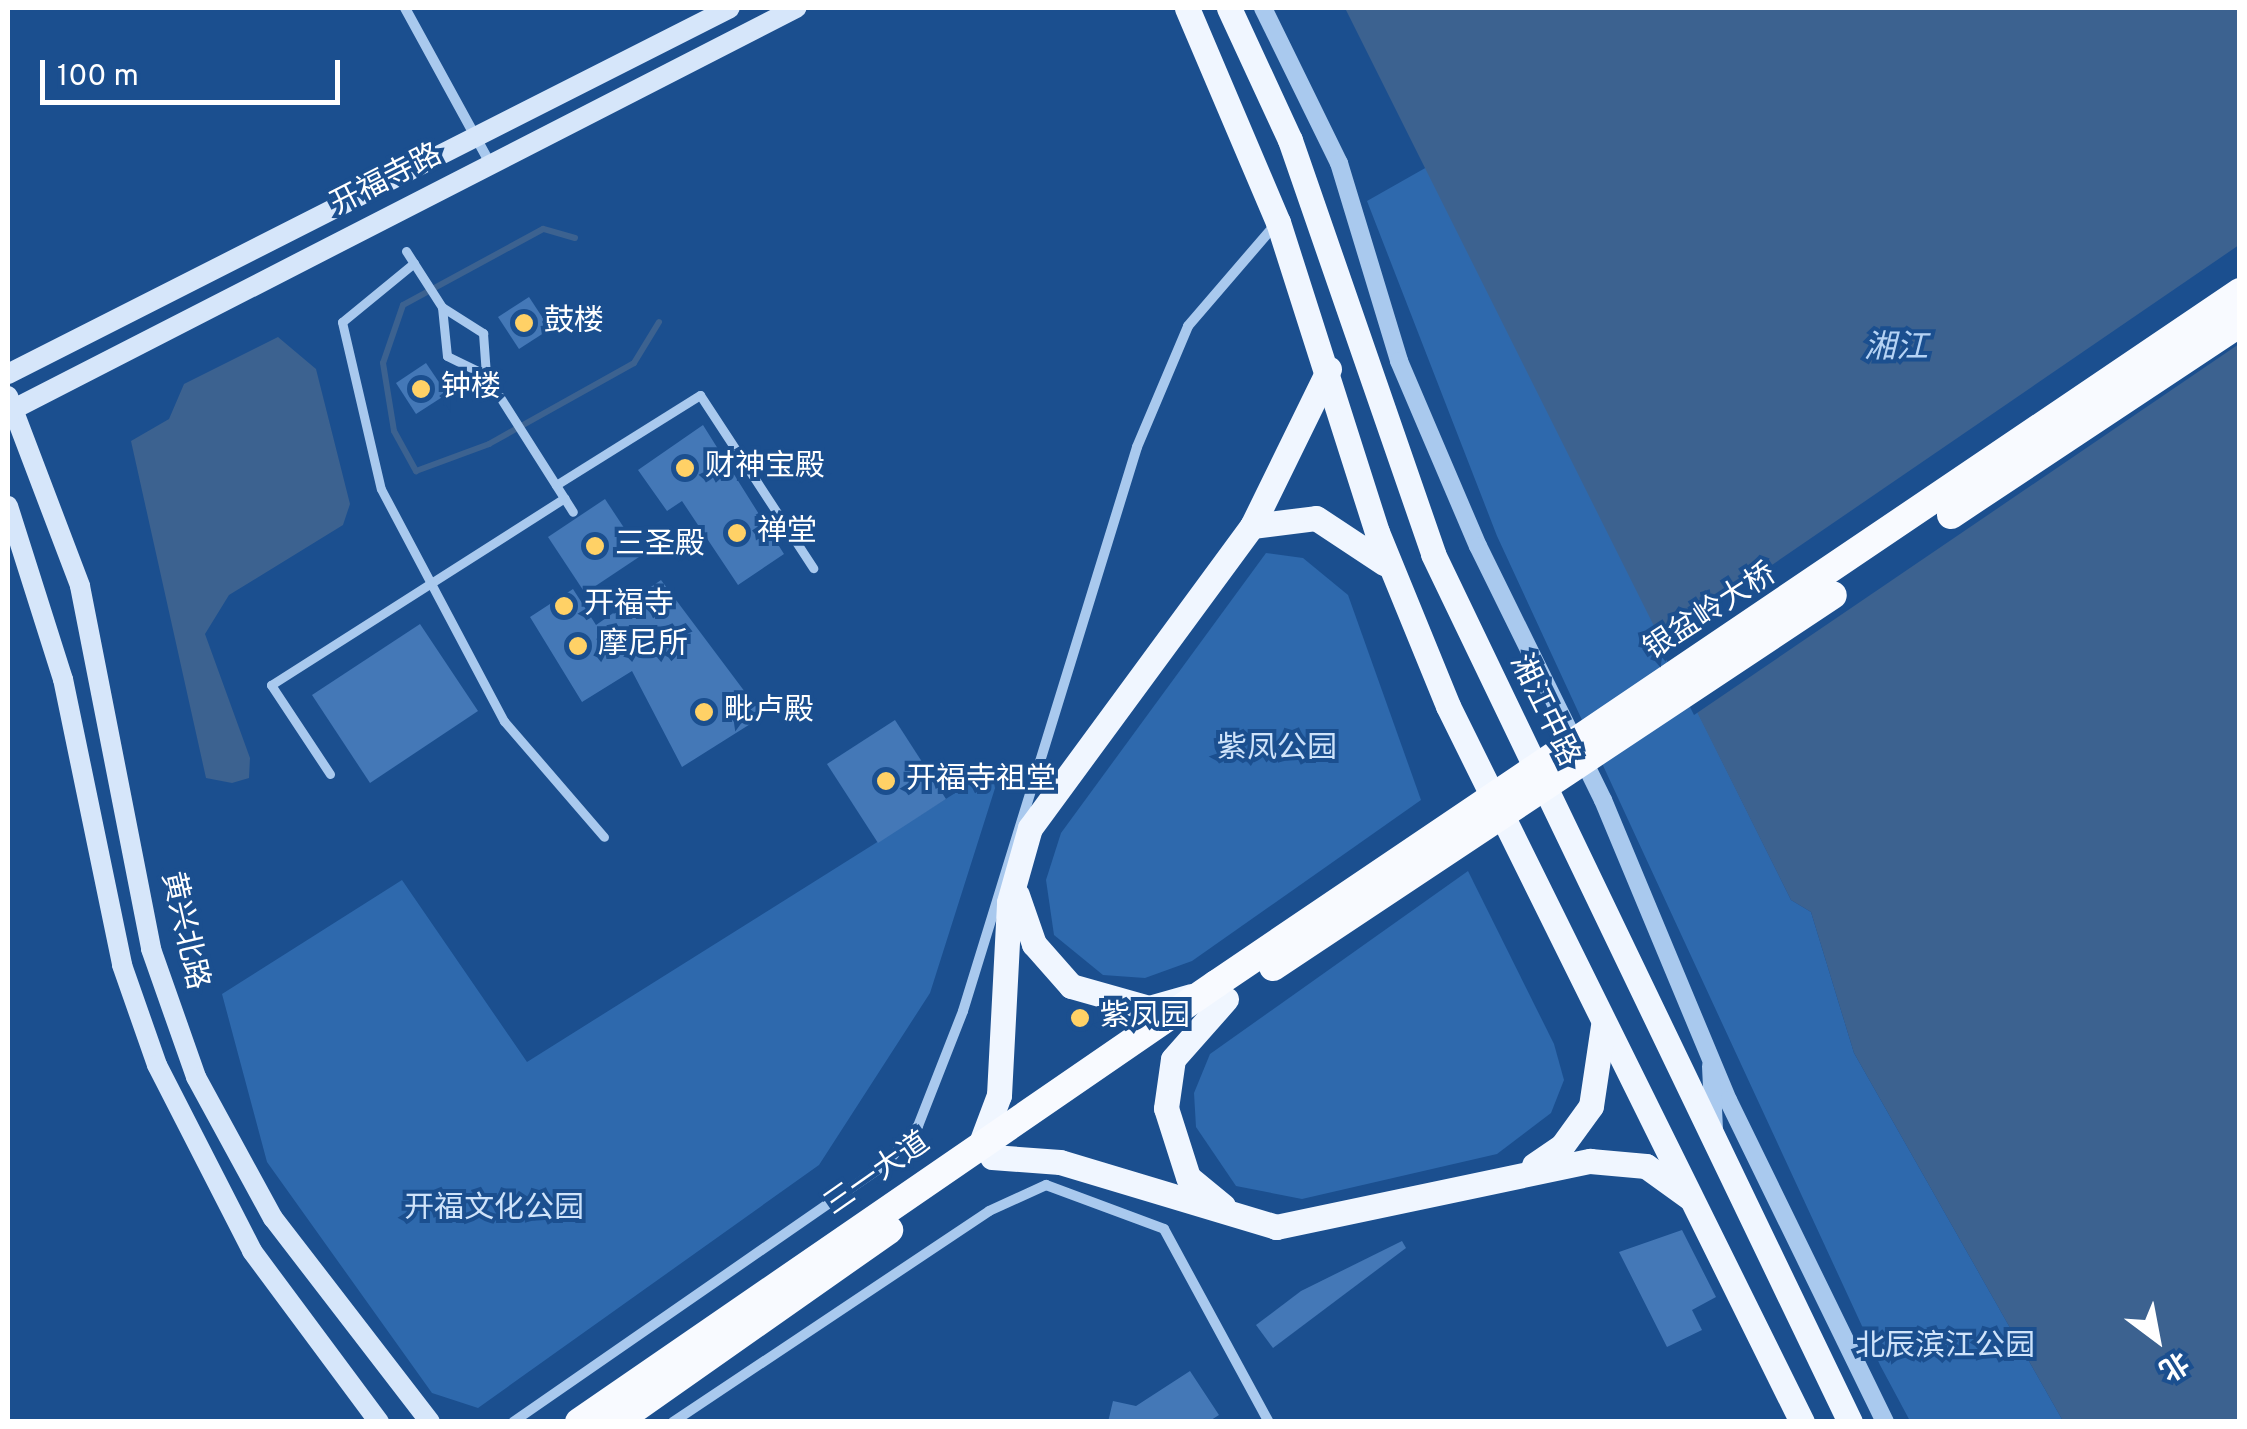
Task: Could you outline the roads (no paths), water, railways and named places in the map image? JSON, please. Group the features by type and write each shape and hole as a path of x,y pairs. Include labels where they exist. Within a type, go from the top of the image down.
{"highway":[{"name":"银盆岭大桥","path":"1221,991 2240,292"},
{"name":"银盆岭大桥","path":"1221,991 2240,322"},
{"name":"三一大道","path":"579,1422 1221,991"},
{"name":"三一大道","path":"616,1422 987,1150"}],"main road":[{"name":"开福寺路","path":"8,374 730,8"},
{"name":"开福寺路","path":"9,405 796,8"},
{"path":"1187,8 1278,222 1394,578 1603,1019 1802,1422"},
{"name":"湘江中路","path":"1229,8 1304,176 1433,554 1850,1422"},
{"path":"1329,369 1252,526 1053,794 1015,870 1003,1066 987,1150 1060,1162 1244,1219 1314,1225 1525,1169 1621,1161 1646,1166 1696,1203"},
{"name":"黄兴北路","path":"9,405 80,586 151,949 196,1077 273,1218 430,1422"},
{"path":"8,506 45,611 122,965 157,1065 252,1251 379,1422"},
{"path":"1252,526 1300,515 1334,523 1375,550 1394,578"},
{"path":"1015,870 1034,944 1071,986 1149,1008 1221,991"},
{"path":"1221,991 1173,1059 1166,1108 1188,1177 1244,1219"},
{"path":"1525,1169 1562,1146 1591,1106 1603,1019"}],"street":[{"path":"405,8 490,163"},
{"path":"1263,8 1340,163 1399,361 1478,546 1710,1043 1728,1100 1886,1422"},
{"path":"514,1422 886,1164 918,1126 1137,448 1188,326 1278,222"},
{"path":"406,251 442,308 447,356 486,374"},
{"path":"417,268 342,322 381,489 428,590 504,720 604,837"},
{"path":"442,308 483,333 486,374 573,512"},
{"path":"556,485 700,395 813,568"},
{"path":"330,774 271,685 428,590 564,498"},
{"path":"1710,1043 1714,1141"},
{"path":"673,1422 1022,1193 1071,1188 1164,1229 1269,1422"}],"water":[{"name":"湘江","path":"1345,8 2239,8 2239,1421 2063,1421 1854,1053 1811,912 1791,900"},
{"path":"278,337 316,369 350,504 343,525 229,595 205,634 250,758 249,778 232,783 206,778 131,441 169,419 184,384"}],"waterway":[{"path":"575,238 543,229 403,305 383,363 394,431 416,471 489,444 634,363 659,322"}],"place":[{"name":"鼓楼","path":"524,323"},
{"name":"钟楼","path":"421,389"},
{"name":"财神宝殿","path":"685,468"},
{"name":"禅堂","path":"737,533"},
{"name":"三圣殿","path":"595,546"},
{"name":"开福寺","path":"564,606"},
{"name":"摩尼所","path":"578,646"},
{"name":"毗卢殿","path":"704,712"},
{"name":"开福寺祖堂","path":"886,781"},
{"name":"紫凤园","path":"1080,1018"}],"park label":[{"name":"紫凤公园","path":"1277,750"},
{"name":"开福文化公园","path":"494,1210"},
{"name":"北辰滨江公园","path":"1945,1348"}]}
